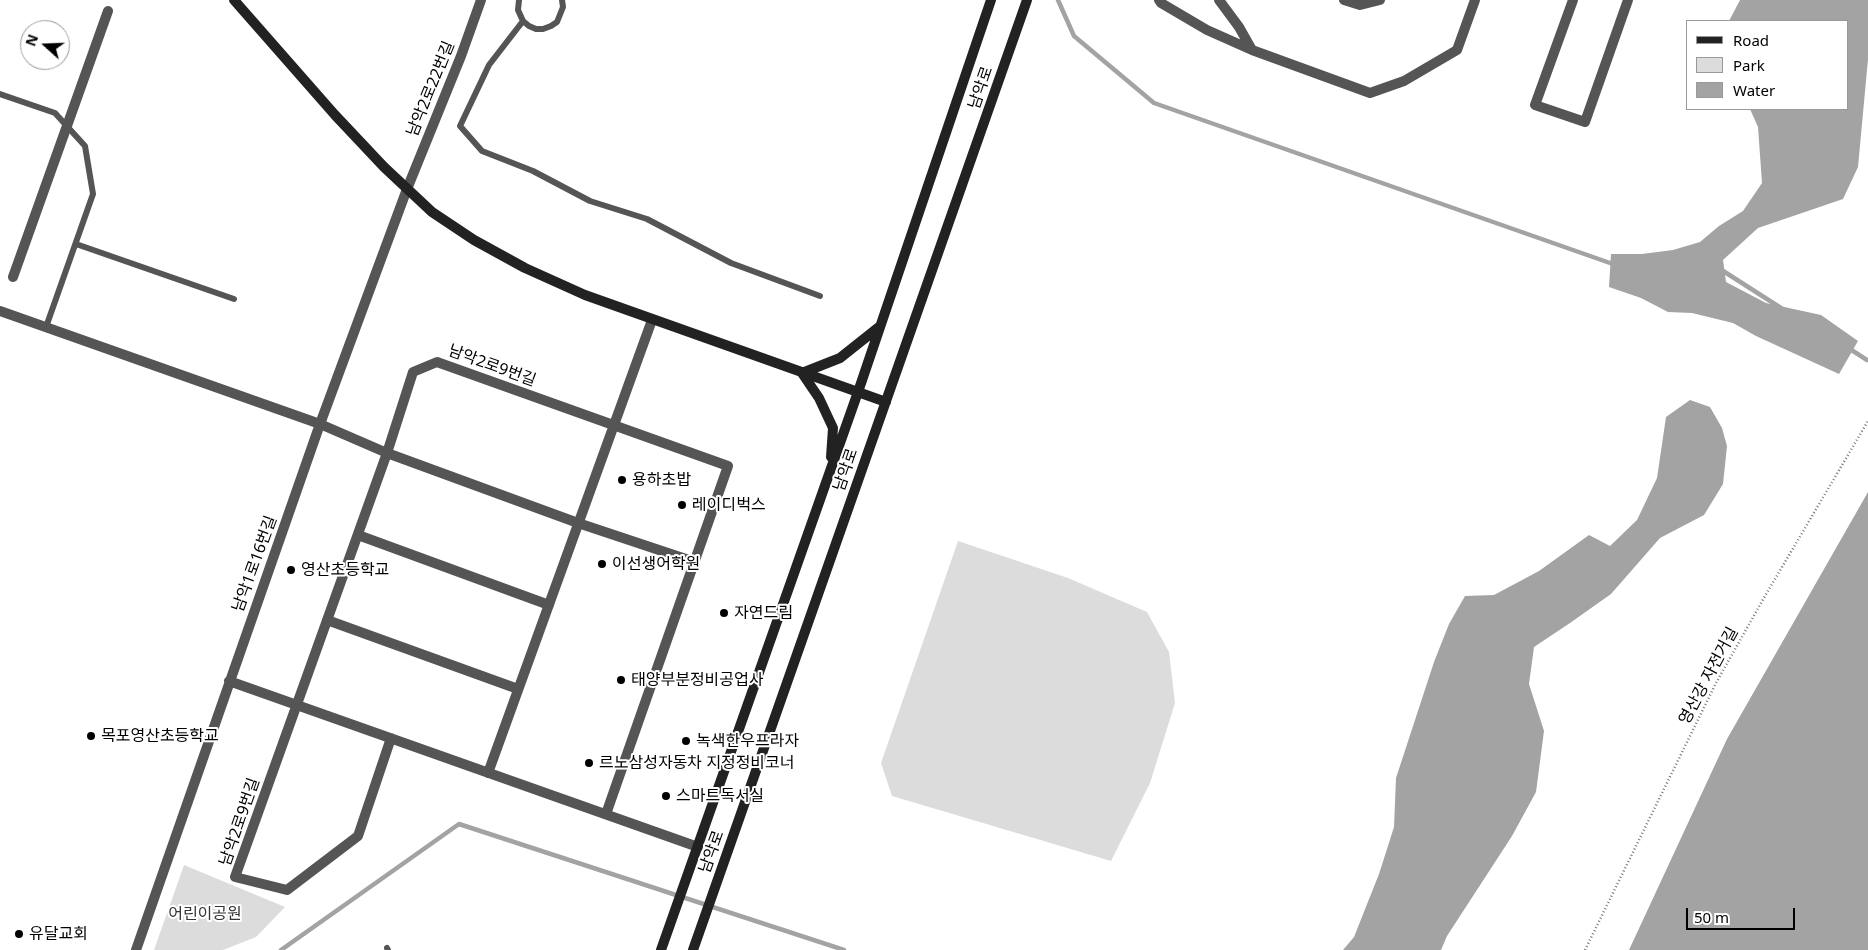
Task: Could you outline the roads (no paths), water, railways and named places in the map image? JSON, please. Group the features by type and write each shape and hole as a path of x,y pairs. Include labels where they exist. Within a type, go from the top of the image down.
{"street":[{"path":"234,0 335,115 407,189 432,212 452,226 498,254 551,281 585,295 886,402"},
{"name":"남악2로22번길","path":"407,189 461,56 481,0"},
{"name":"남악로","path":"662,949 858,392 990,0"},
{"name":"남악로","path":"692,950 1027,0"},
{"path":"1159,0 1207,30 1252,50 1370,93 1404,81 1457,50 1475,0"},
{"path":"1219,0 1239,27 1252,50"},
{"path":"1344,0 1360,5 1380,0"},
{"path":"1573,0 1535,105 1585,122 1628,0"},
{"path":"13,277 108,11"},
{"name":"남악1로16번길","path":"136,950 320,424 407,189"},
{"path":"0,311 320,424 387,453 578,523 695,562"},
{"path":"488,773 652,320"},
{"path":"802,373 840,358 880,327"},
{"name":"남악2로9번길","path":"391,738 358,836 287,890 235,877 387,453 412,372 437,362 728,466 606,814"},
{"path":"802,373 819,398 833,428 830,469"},
{"path":"358,535 549,605"},
{"path":"327,620 518,689"},
{"path":"229,681 698,846"}],"lane":[{"path":"519,0 518,10 523,21 528,26 544,29 557,22 563,7 562,0"},
{"path":"523,21 489,65 460,126 482,151 533,171 590,201 647,219 731,262 820,296"},
{"path":"0,94 55,114 85,146 93,194 46,327"},
{"path":"76,244 234,299"}],"water":[{"path":"1740,0 1868,0 1868,59 1858,167 1843,199 1758,228 1723,260 1726,282 1766,303 1821,315 1858,341 1839,374 1756,336 1733,323 1692,313 1668,312 1641,298 1609,287 1611,254 1642,254 1673,250 1700,242 1719,226 1743,211 1762,183 1758,127 1750,110 1848,110 1848,20 1730,20"},
{"path":"1690,400 1710,407 1722,428 1727,446 1723,484 1704,515 1660,538 1611,594 1534,647 1529,684 1544,731 1536,792 1512,836 1447,936 1441,950 1343,950 1354,937 1379,874 1394,827 1396,778 1434,662 1449,624 1465,596 1494,595 1539,571 1589,535 1610,546 1637,520 1657,478 1666,417"},
{"path":"1868,492 1868,950 1629,950 1727,739"}],"waterway":[{"path":"1058,0 1074,36 1154,103 1610,263 1615,263"},
{"path":"1720,269 1781,308"},
{"path":"1850,349 1867,360"},
{"path":"281,950 459,824 844,950"}],"place":[{"name":"용하초밥","path":"622,480"},
{"name":"레이디벅스","path":"682,505"},
{"name":"이선생어학원","path":"602,564"},
{"name":"영산초등학교","path":"291,570"},
{"name":"자연드림","path":"724,613"},
{"name":"태양부분정비공업사","path":"621,680"},
{"name":"목포영산초등학교","path":"91,736"},
{"name":"녹색한우프라자","path":"686,741"},
{"name":"르노삼성자동차 지정정비코너","path":"589,763"},
{"name":"스마트독서실","path":"666,796"},
{"name":"유달교회","path":"19,934"}],"park label":[{"name":"어린이공원","path":"205,914"}]}
